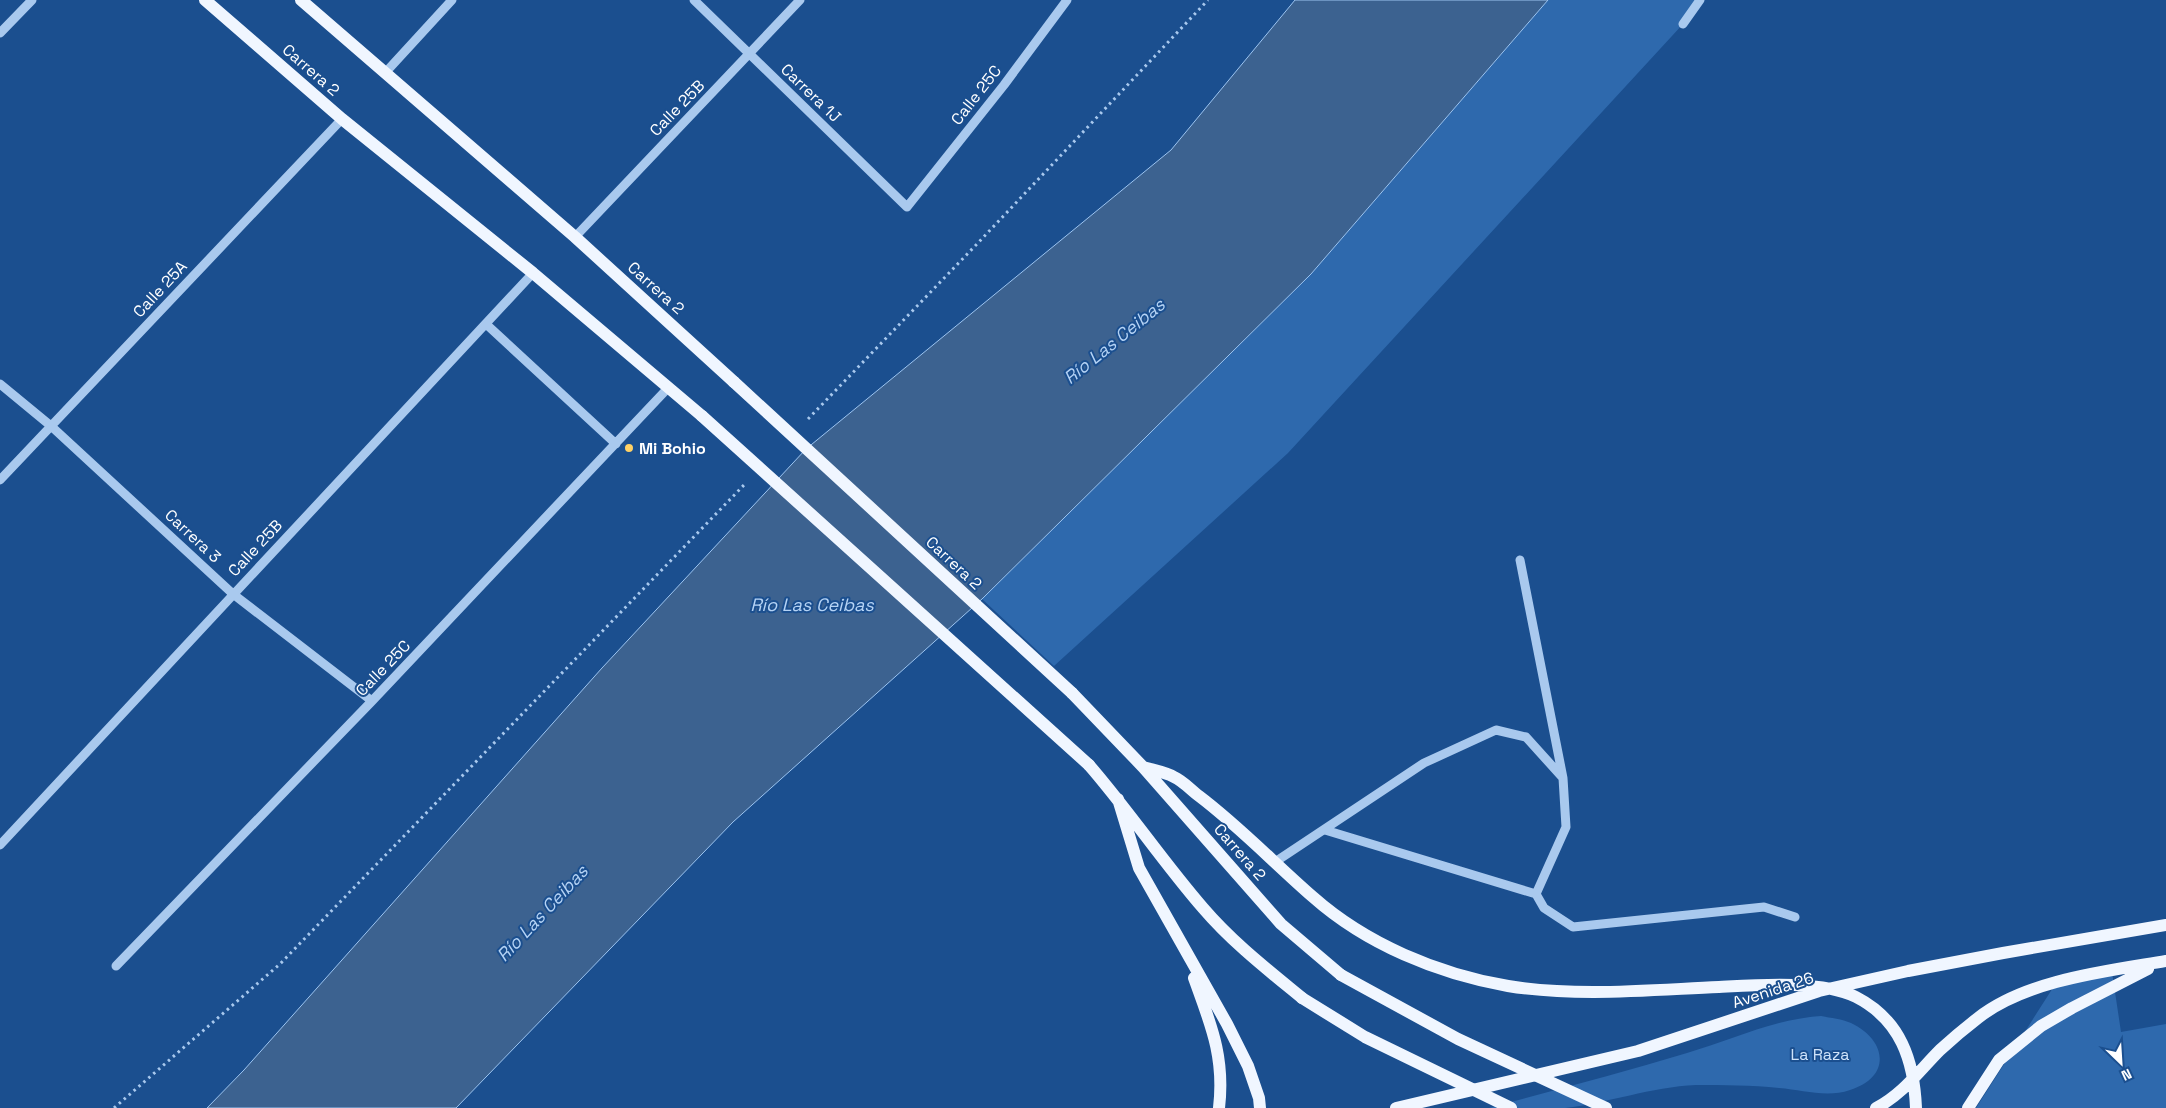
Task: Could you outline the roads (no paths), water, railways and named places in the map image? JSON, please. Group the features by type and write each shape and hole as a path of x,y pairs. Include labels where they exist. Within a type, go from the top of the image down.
{"main road":[{"name":"Carrera 2","path":"205,0 342,119 533,272 702,416 1088,766 1118,799 1204,909 1256,960 1302,998 1365,1037 1511,1108"},
{"name":"Carrera 2","path":"301,0 575,237 1072,693 1143,767 1281,924 1341,975 1458,1039 1606,1108"},
{"path":"1143,767 1174,777 1213,807 1322,904 1351,926 1382,944 1436,967 1506,985 1565,993 1762,985 1833,989 1856,998 1878,1013 1896,1032 1908,1054 1914,1079 1916,1108"},
{"path":"1118,799 1139,868 1248,1066 1259,1098 1260,1108"},
{"name":"Avenida 26","path":"1396,1108 1638,1051 1687,1036 1778,1003 1908,971 2166,925"},
{"path":"1181,942 1215,1037 1220,1063 1219,1108"},
{"path":"1876,1108 1892,1100 1940,1050 1980,1016 2018,995 2052,983 2164,961"},
{"path":"1968,1108 2000,1060 2041,1026 2164,961"}],"street":[{"path":"0,33 32,0"},
{"path":"385,73 452,0"},
{"name":"Carrera 1J","path":"694,0 906,207"},
{"name":"Calle 25B","path":"575,237 800,0"},
{"name":"Calle 25C","path":"906,207 1004,85 1067,0"},
{"path":"1683,24 1700,0"},
{"name":"Calle 25A","path":"0,480 342,119"},
{"name":"Calle 25B","path":"0,845 533,272"},
{"path":"486,324 616,444"},
{"name":"Carrera 3","path":"0,384 52,426 233,594 372,701"},
{"name":"Calle 25C","path":"116,966 372,701 668,388"},
{"path":"1520,560 1563,778 1566,826 1536,894"},
{"path":"1275,862 1424,763 1496,730 1526,737 1563,778"},
{"path":"1325,830 1536,894 1544,908 1573,927 1764,907 1795,917"}],"water":[{"name":"Río Las Ceibas","path":"1295,0 1548,0 1311,274 982,599 733,822 456,1108 207,1108 244,1070 602,668 806,449 1171,150"}],"place":[{"name":"Mi Bohio","path":"629,448"}],"park label":[{"name":"La Raza","path":"1820,1054"}]}
